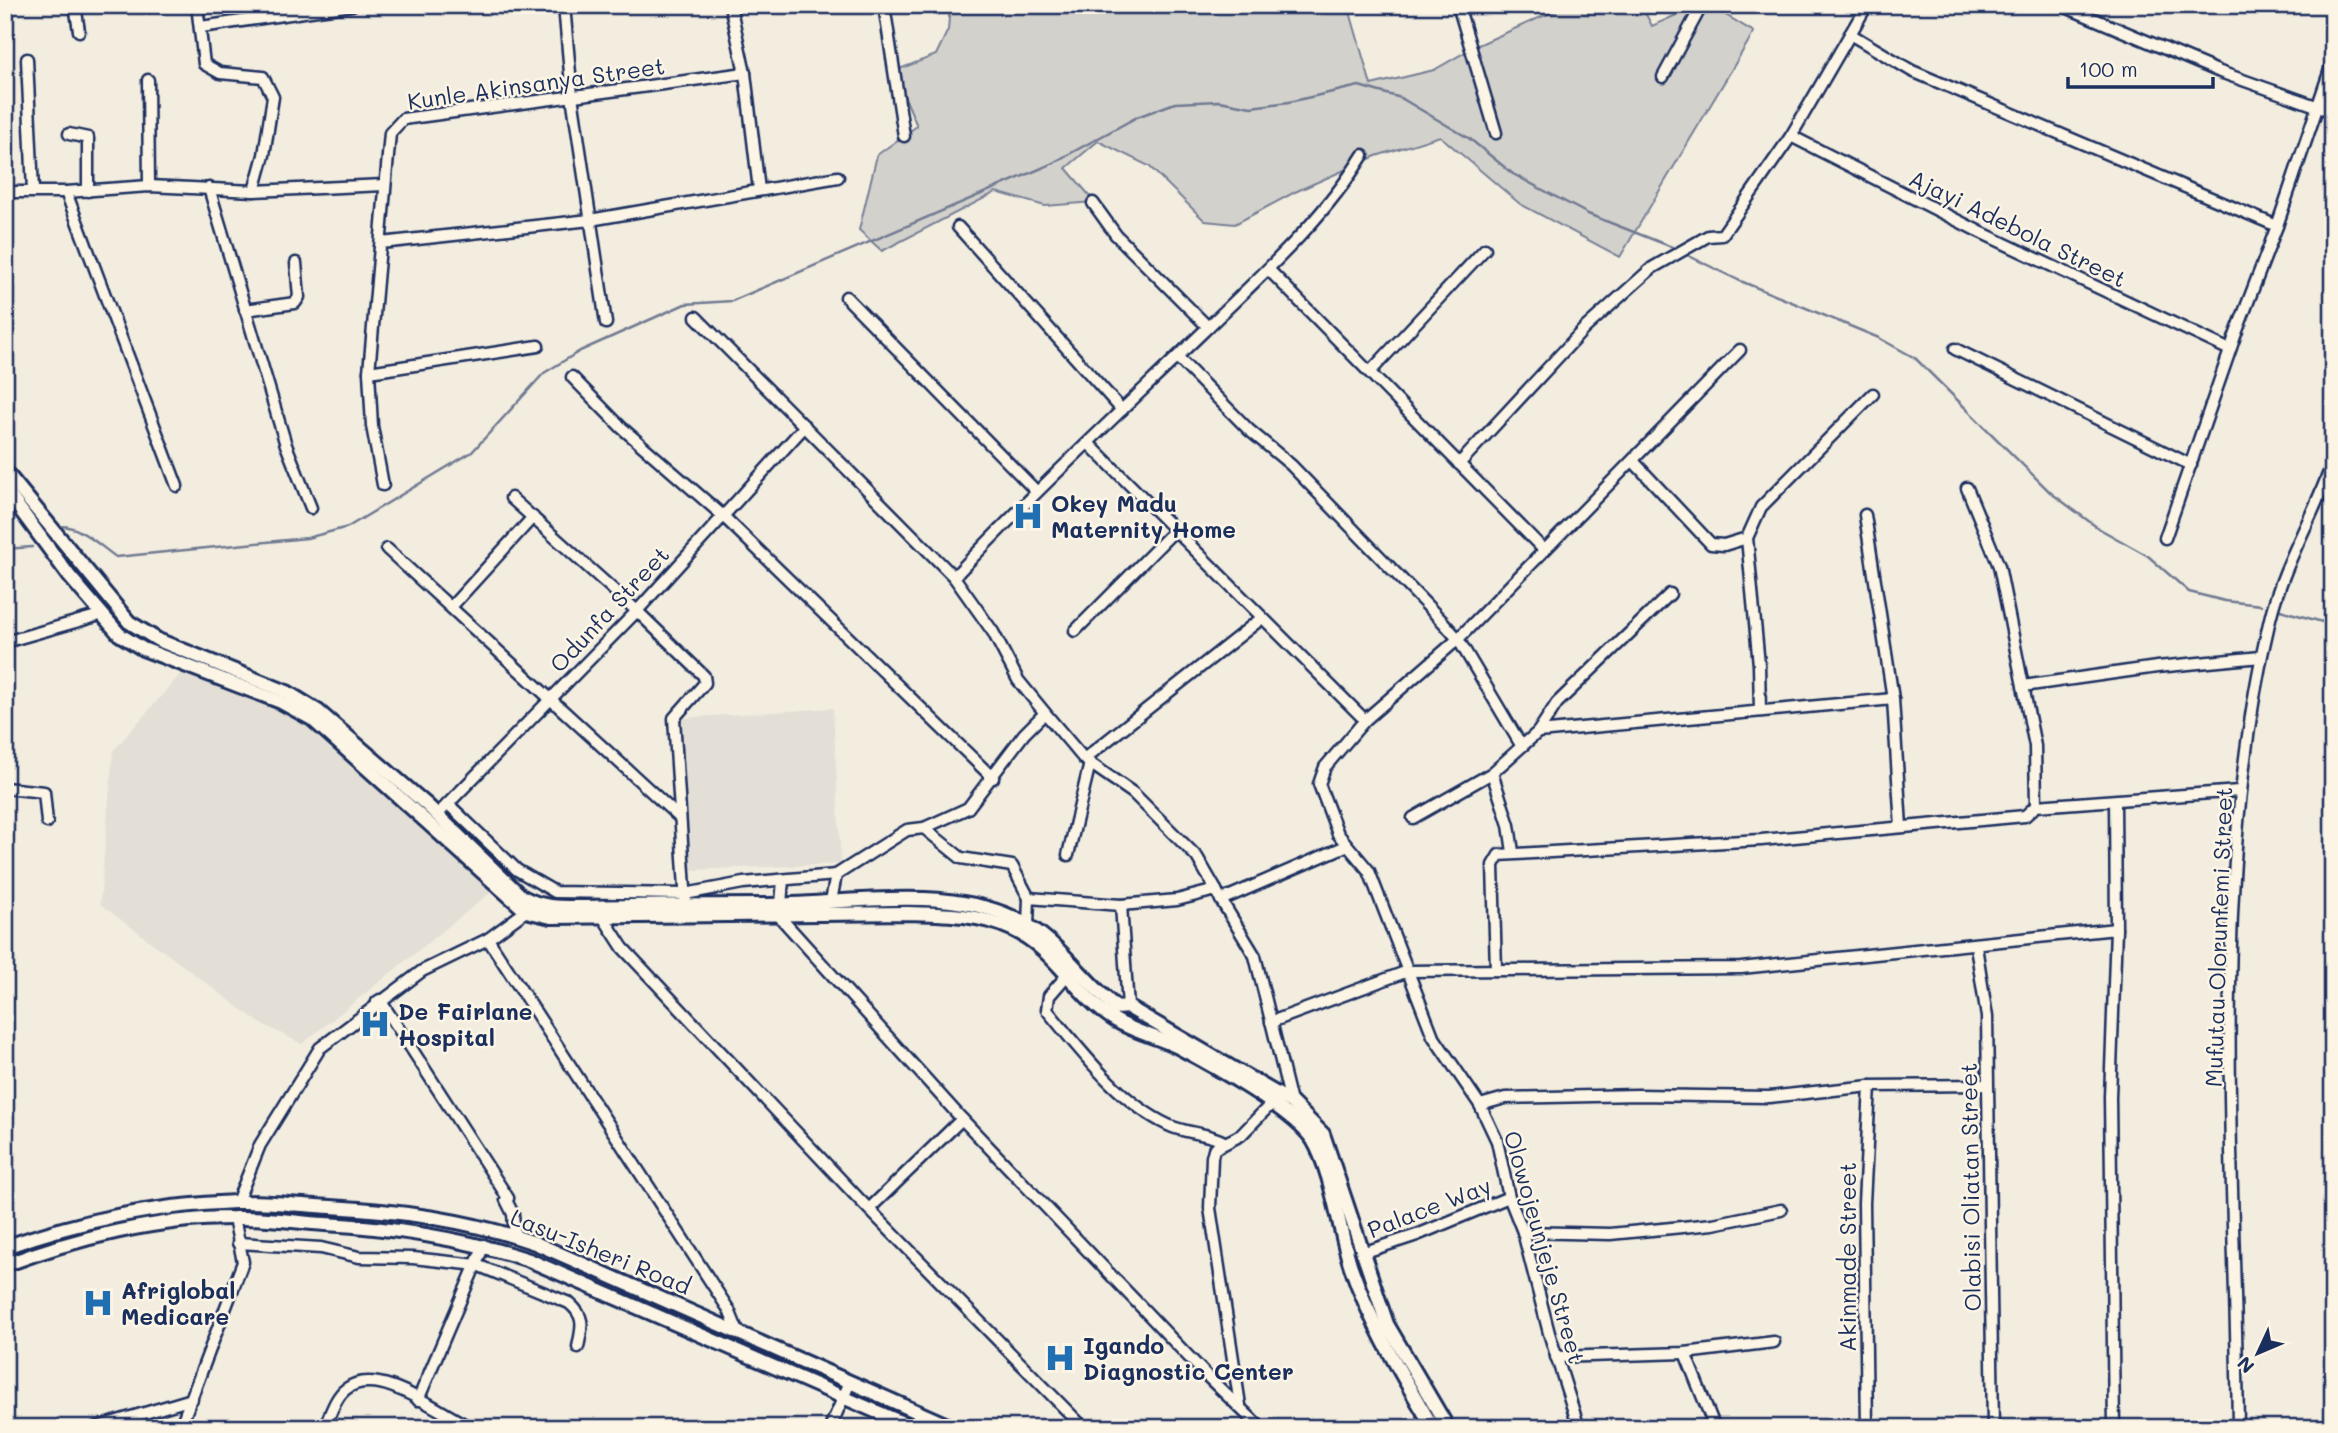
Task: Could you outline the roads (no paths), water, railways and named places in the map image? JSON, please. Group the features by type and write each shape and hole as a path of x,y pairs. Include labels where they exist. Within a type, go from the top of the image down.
{"main road":[{"path":"5,471 129,622 158,640 287,692 318,711 437,815 521,896 542,906 588,907 686,899 780,909 908,913 985,919 1027,938 1069,974 1114,1020 1179,1047 1271,1104 1303,1128 1313,1140 1351,1266 1375,1329 1433,1428"},
{"path":"5,489 100,615 119,634 143,649 281,702 312,719 526,911 551,917 603,917 780,909 831,901 960,902 991,908 1028,926 1056,946 1117,1008 1128,1007 1291,1102 1313,1121 1330,1148 1387,1324 1448,1428"},
{"name":"Lasu-Isheri Road","path":"5,1247 83,1223 183,1206 237,1202 412,1212 515,1236 954,1428"},
{"name":"Lasu-Isheri Road","path":"5,1265 88,1239 183,1222 234,1218 417,1232 484,1245 553,1270 914,1428"}],"street":[{"path":"75,5 79,31"},
{"path":"197,5 204,64 220,73 263,78 273,97 264,155 254,191"},
{"path":"201,27 352,5"},
{"path":"564,5 572,96 606,324"},
{"path":"730,5 745,73 759,190"},
{"path":"884,5 904,136"},
{"path":"1458,5 1496,133"},
{"path":"1663,77 1702,5"},
{"path":"1459,464 1584,329 1652,268 1708,236 1722,235 1791,136 1867,5"},
{"path":"2061,5 2220,72 2333,112"},
{"path":"1850,34 1912,71 2277,226"},
{"path":"27,59 33,191"},
{"path":"2165,538 2333,61"},
{"name":"Kunle Akinsanya Street","path":"383,485 372,426 369,372 390,133 403,119 745,73"},
{"path":"148,79 149,186"},
{"path":"69,134 85,135 88,138 88,191"},
{"name":"Ajayi Adebola Street","path":"1791,136 1980,232 2231,351"},
{"path":"954,577 1035,490 1088,443 1268,270 1352,173 1363,155"},
{"path":"381,243 590,220 754,194 759,190 838,177"},
{"path":"5,192 66,192 149,186 254,191 384,185"},
{"path":"209,188 286,445 311,508"},
{"path":"66,192 177,486"},
{"path":"1093,203 1116,235 1208,327"},
{"path":"958,227 1122,410"},
{"path":"1370,372 1485,249"},
{"path":"245,310 295,303 299,298 296,264"},
{"path":"1268,270 1544,550"},
{"path":"846,297 1035,490"},
{"path":"696,317 954,577 993,632 1018,680 1087,761 1133,793 1197,857 1255,956 1291,1102"},
{"path":"369,372 538,346"},
{"path":"1955,349 2190,465"},
{"name":"Olowojeunjeje Street","path":"1579,1428 1556,1357 1523,1233 1509,1197 1497,1141 1480,1105 1433,1037 1369,871 1363,860 1346,846 1329,813 1319,785 1325,767 1365,720 1458,639 1740,350"},
{"path":"1177,357 1249,430 1291,465 1458,639 1521,745"},
{"path":"572,377 622,428 722,515 993,778"},
{"path":"1760,710 1758,653 1747,538 1761,508 1873,394"},
{"name":"Odunfa Street","path":"437,815 637,611 805,426"},
{"path":"1088,443 1365,720"},
{"path":"1634,461 1711,544 1724,545 1747,538"},
{"name":"Mufutau Olorunfemi Street","path":"2238,1428 2231,1037 2235,842 2239,791 2261,657 2274,604 2329,481 2333,461"},
{"path":"1967,488 1999,566 2035,746 2036,806"},
{"path":"511,498 637,611 704,676 705,683 674,718 686,899"},
{"path":"1865,515 1894,699 1901,827"},
{"path":"451,607 533,517"},
{"path":"1075,631 1175,530"},
{"path":"387,549 680,818"},
{"path":"1413,818 1492,773 1538,732 1556,704 1670,594"},
{"path":"5,642 100,615"},
{"path":"1068,855 1087,761 1262,618"},
{"path":"2023,686 2157,667 2261,657"},
{"path":"1538,732 1894,699"},
{"path":"448,804 517,870 555,892 589,891 686,899 783,880 836,875 907,830 924,828 962,812 993,778 1024,734 1045,713"},
{"path":"1492,773 1507,816 1513,852"},
{"path":"5,788 44,792 47,822"},
{"path":"1496,970 1493,865 1499,855 1513,852 1648,848 1901,827 2025,816 2036,806 2239,791"},
{"path":"2114,1428 2110,1097 2116,929 2115,801"},
{"path":"924,828 961,858 1012,866 1030,898 1028,926"},
{"path":"1221,900 1346,846"},
{"path":"831,901 836,875"},
{"path":"783,880 780,909 962,1119 1208,1377 1261,1428"},
{"path":"1030,898 1121,905 1177,900 1216,890"},
{"path":"588,907 589,891"},
{"path":"1121,905 1128,1007"},
{"path":"237,1202 260,1146 310,1060 320,1048 377,1002 422,971 488,939 526,911"},
{"path":"603,917 623,948 869,1209 1084,1428"},
{"path":"1271,1022 1408,971 1741,968 1976,946 2116,929"},
{"path":"488,939 729,1311 738,1332"},
{"name":"Olabisi Oliatan Street","path":"1976,946 1987,1017 1993,1428"},
{"path":"1069,974 1049,996 1047,1010 1088,1059 1134,1102 1167,1125 1216,1137 1224,1142"},
{"path":"377,1002 380,1000 508,1198 506,1200 513,1214 515,1236"},
{"path":"1480,1105 1505,1098 1792,1097 1870,1086 1987,1085"},
{"name":"Akinmade Street","path":"1867,1428 1864,1203 1870,1086"},
{"path":"1240,1405 1210,1208 1212,1157 1214,1149 1241,1135 1271,1104"},
{"path":"869,1209 962,1119"},
{"name":"Palace Way","path":"1362,1253 1417,1235 1509,1197"},
{"path":"1523,1233 1610,1234 1713,1224 1781,1210"},
{"path":"180,1428 243,1262 234,1218"},
{"path":"238,1243 329,1249 359,1257 412,1258 477,1265 569,1303 580,1312 583,1321 578,1347"},
{"path":"418,1400 484,1245"},
{"path":"1556,1357 1685,1353 1774,1342"},
{"path":"1685,1353 1715,1428"},
{"path":"324,1428 342,1392 361,1382 376,1380 396,1387 465,1426"},
{"path":"830,1428 850,1382"},
{"path":"94,1428 192,1399"}],"waterway":[{"path":"57,527 65,526 81,532 116,557 307,538 348,527 472,452 544,373 580,351 685,304 732,301 1049,165 1137,117 1175,103 1219,101 1251,107 1289,102 1359,86 1401,98 1470,139 1513,174 1588,214 1677,249"},
{"path":"1683,253 1738,280 1879,338 1915,358 2051,493 2098,528 2148,556 2189,592 2225,601 2261,605"},
{"path":"5,549 32,547"},
{"path":"2280,610 2333,625"}],"place":[{"name":"Okey Madu Maternity Home","path":"1028,516"},
{"name":"De Fairlane Hospital","path":"375,1024"},
{"name":"Afriglobal Medicare","path":"98,1303"},
{"name":"Igando Diagnostic Center","path":"1060,1358"}]}
